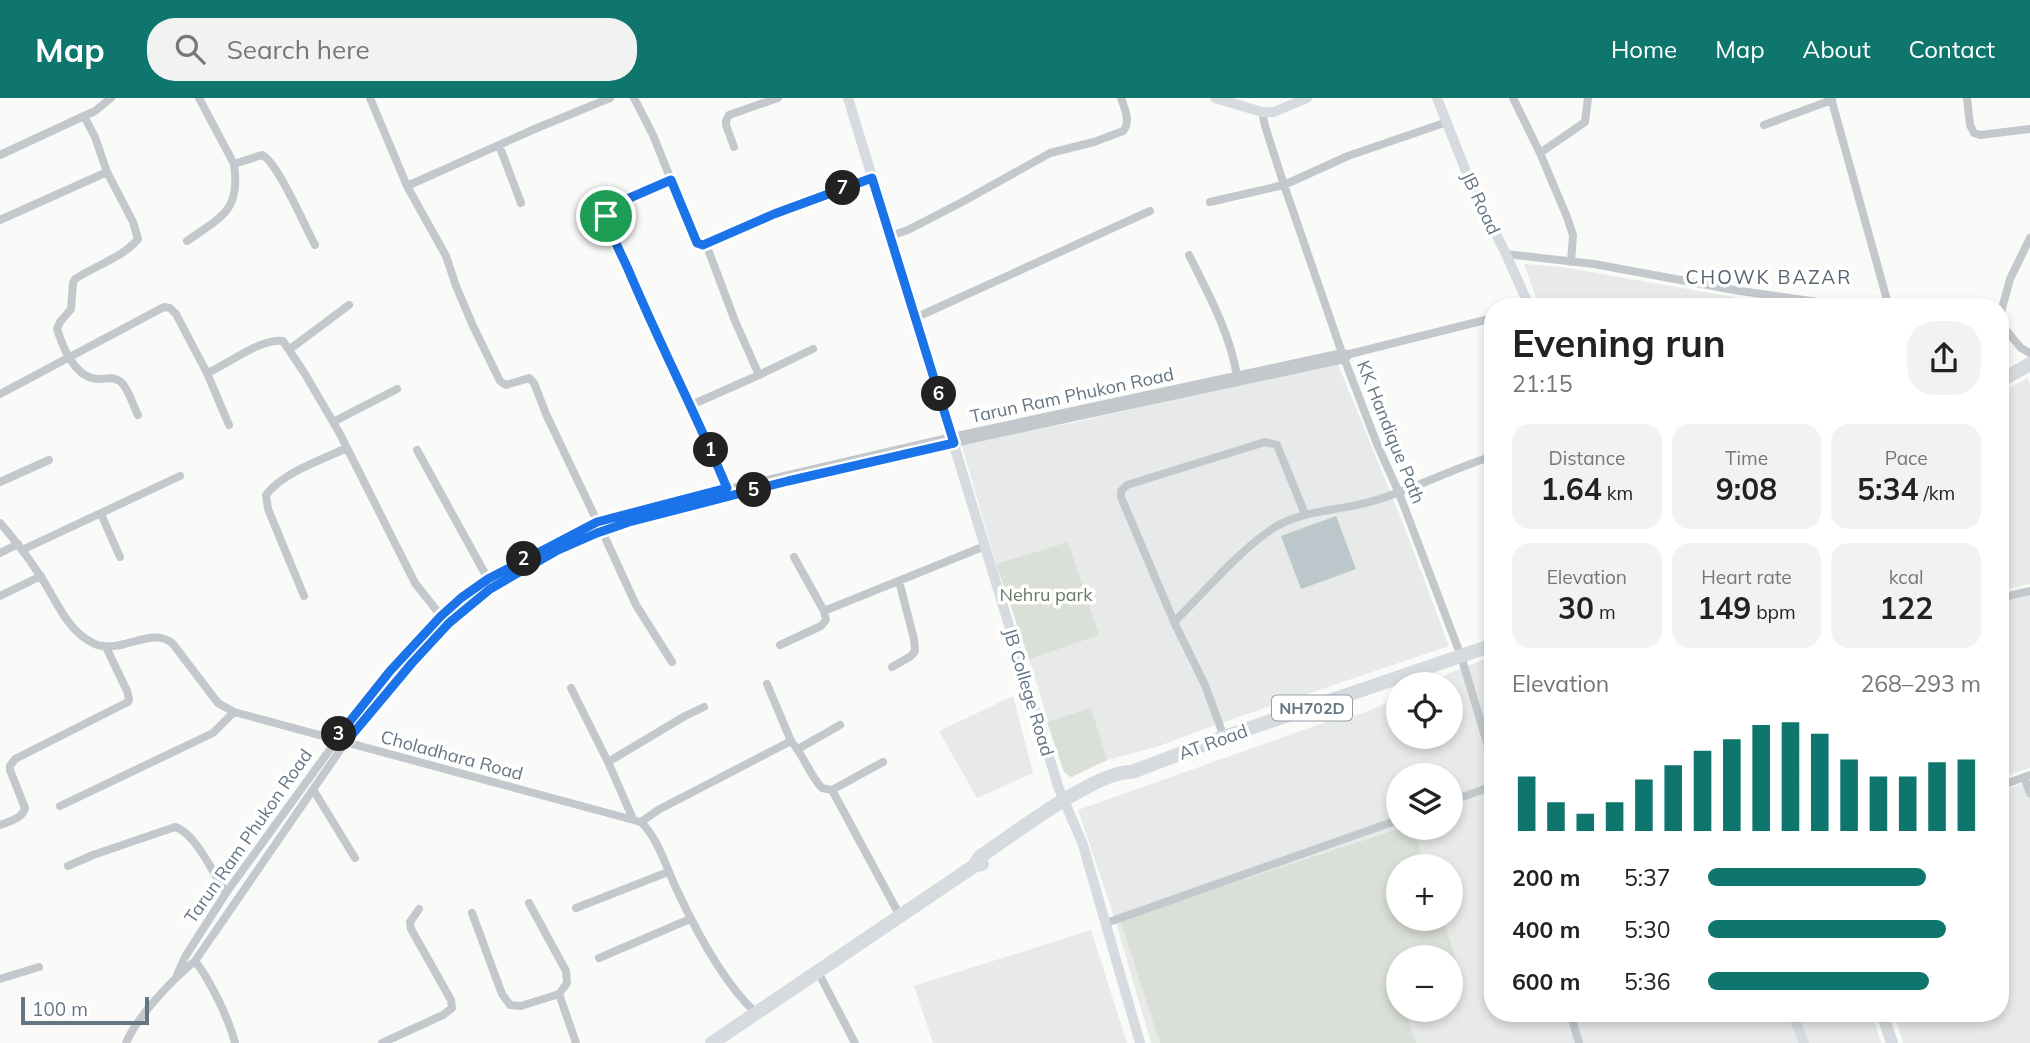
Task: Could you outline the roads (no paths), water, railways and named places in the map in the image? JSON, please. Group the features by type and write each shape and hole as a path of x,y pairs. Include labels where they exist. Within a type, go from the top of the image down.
{"highway":[{"path":"2009,368 2028,359"},
{"path":"2009,374 2028,359"},
{"name":"AT Road","path":"712,1043 974,866 984,863 1065,803 1128,779 1132,772 1224,737 1484,648"}],"main road":[{"path":"1885,1022 1892,1043"}],"street":[{"path":"0,155 83,116 111,98"},
{"path":"187,241 222,217 232,202 236,182 233,164 199,98"},
{"path":"370,98 408,186 446,256 464,306 500,381 506,385 526,378 532,380 597,522"},
{"path":"408,186 610,98"},
{"path":"634,98 653,135 697,243 701,245 774,214 872,178"},
{"path":"734,147 726,125 727,118 778,98"},
{"name":"JB College Road","path":"848,98 1065,803 1083,845 1140,1043"},
{"path":"890,236 908,230 964,201 1050,153 1094,142 1123,131 1127,119 1121,98"},
{"path":"1221,98 1262,112 1274,112 1307,98"},
{"name":"JB Road","path":"1437,98 1471,184 1525,298"},
{"path":"1513,98 1540,153 1573,235 1571,262"},
{"path":"1540,153 1585,122 1588,98"},
{"path":"1967,98 1970,125 1974,134 2030,129"},
{"path":"1764,125 1831,99 1885,298"},
{"name":"KK Handique Path","path":"1262,112 1284,185 1377,444 1399,493 1461,656 1484,733"},
{"path":"83,116 107,172 133,222 138,239 117,255 75,279 71,309 57,329 78,371 90,379 109,378 120,381 138,415"},
{"path":"1210,202 1284,185 1348,156 1447,122"},
{"path":"499,145 521,203"},
{"path":"233,164 258,155 267,156 315,245"},
{"path":"0,220 107,172"},
{"path":"671,180 611,206 607,209 606,216 645,310 707,439 727,488"},
{"path":"915,318 1150,211"},
{"path":"2005,298 2010,279 2030,238"},
{"path":"706,244 759,375"},
{"path":"1506,254 1594,264 1785,298"},
{"path":"1189,255 1216,311 1235,359 1237,376"},
{"path":"290,349 349,305"},
{"path":"0,394 164,307 170,308 176,314 207,373 229,425"},
{"name":"Tarun Ram Phukon Road","path":"177,975 185,957 226,893 335,740 390,671 461,598 488,579 597,522 727,488 1346,355 1484,320"},
{"path":"2009,335 2028,359"},
{"path":"207,373 275,340 283,341 333,422 415,583 441,616"},
{"path":"690,405 813,349"},
{"name":"Tarun Ram Phukon Road","path":"127,1043 133,1029 177,975 195,961 345,743 425,648 449,623 490,589 556,551 629,522 775,484 953,440 1237,376 1346,355"},
{"path":"333,422 397,390"},
{"path":"1224,737 1205,685 1174,622 1121,497 1121,491 1127,485 1271,442 1278,445 1305,514"},
{"path":"304,596 268,509 266,495 272,487 298,471 347,448"},
{"path":"417,450 488,579"},
{"path":"0,482 49,460"},
{"path":"1174,622 1238,558 1278,526 1305,514 1369,502 1399,493 1484,460"},
{"path":"0,553 101,514 180,475"},
{"path":"101,514 120,557"},
{"path":"0,523 41,576 77,632 92,643 106,647 129,699 122,706 12,762 10,770 25,808 18,818 0,825"},
{"path":"602,531 636,605 672,662"},
{"path":"824,611 985,546"},
{"path":"780,645 825,624 824,611 794,557"},
{"path":"0,596 41,576"},
{"path":"892,667 915,651 899,581"},
{"path":"2009,595 2030,591"},
{"name":"Choladhara Road","path":"106,647 151,637 164,638 173,644 218,703 234,712 637,820"},
{"path":"766,684 811,777 822,788 832,790 883,762"},
{"path":"571,688 637,820 657,844 691,919 721,969 746,1004 757,1014"},
{"path":"608,762 704,707"},
{"path":"60,806 213,733 234,712"},
{"path":"798,748 840,725"},
{"path":"637,820 792,741"},
{"path":"2009,783 2027,776 2030,793"},
{"path":"1463,797 1484,789"},
{"path":"832,790 900,916"},
{"path":"314,791 355,858"},
{"path":"1106,923 1386,824"},
{"path":"68,866 175,827 191,837 226,893"},
{"path":"576,908 668,872"},
{"path":"472,914 502,994 510,1005 520,1006 559,994 566,984 566,971 528,903"},
{"path":"382,1043 443,1015 452,1008 451,1000 411,929 410,922 419,909"},
{"path":"599,958 691,919"},
{"path":"195,961 206,977 235,1043"},
{"path":"0,979 39,967"},
{"path":"818,972 855,1043"},
{"path":"559,994 576,1043"},
{"path":"1573,1022 1579,1043"},
{"path":"1796,1022 1804,1043"}],"district":[{"name":"CHOWK BAZAR","path":"1769,277"}],"park label":[{"name":"Nehru park","path":"1046,594"}]}
